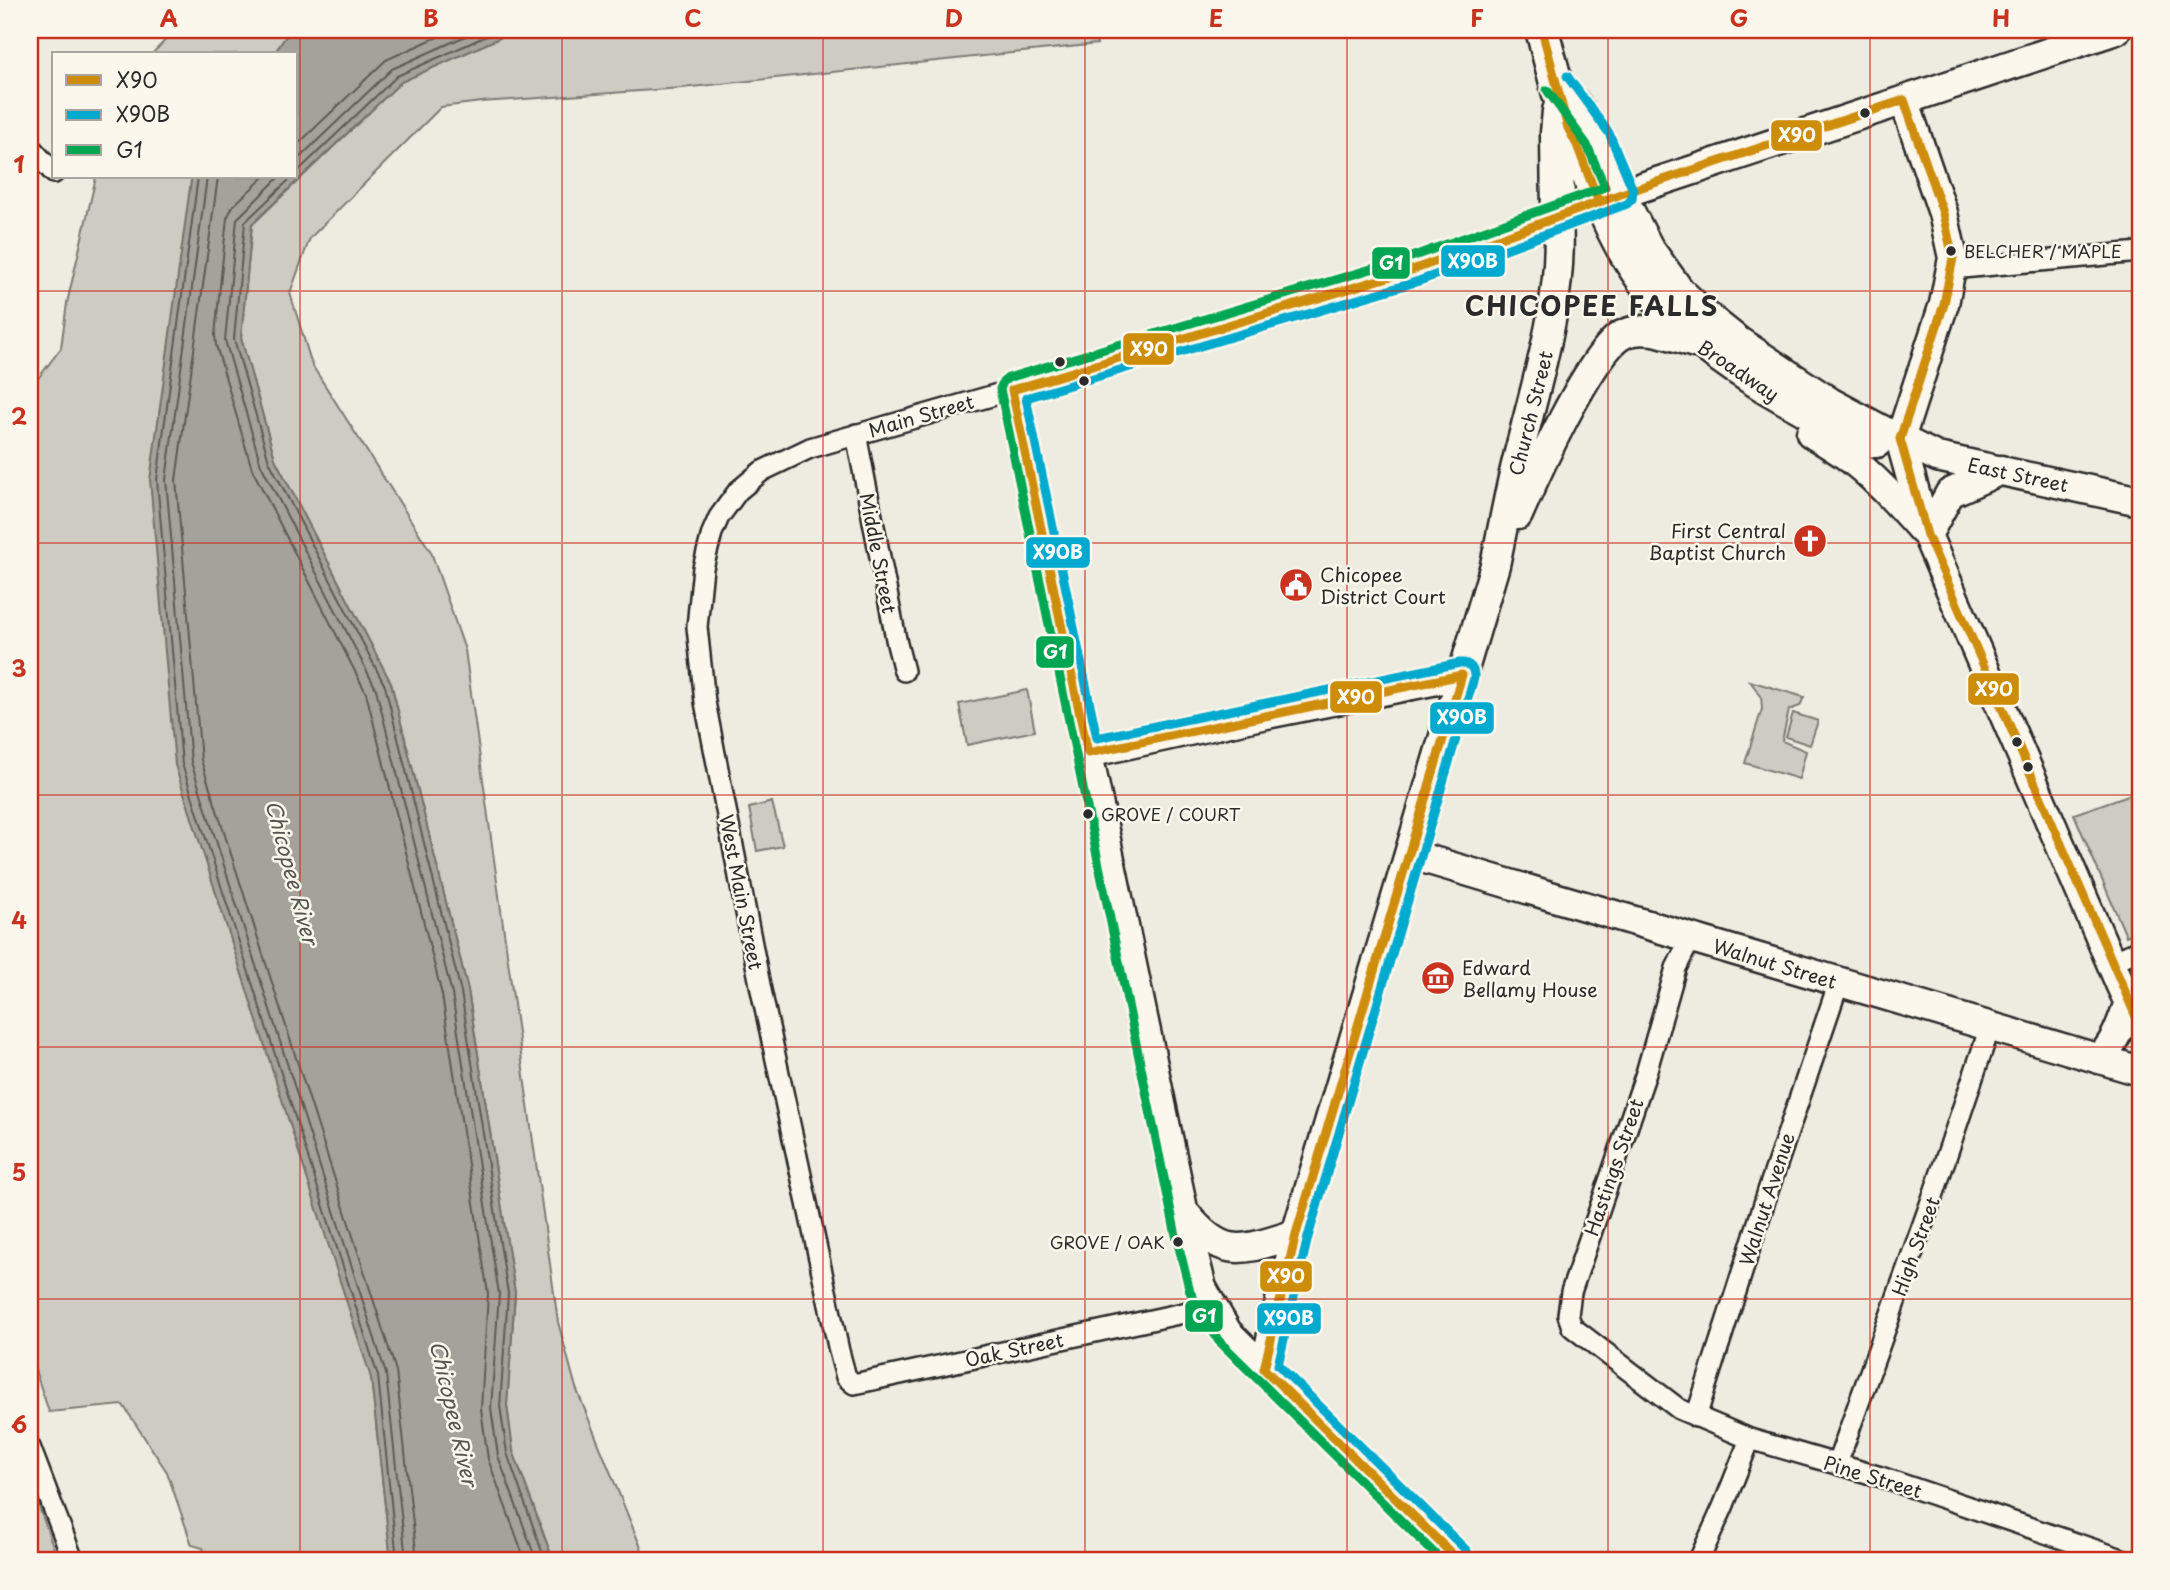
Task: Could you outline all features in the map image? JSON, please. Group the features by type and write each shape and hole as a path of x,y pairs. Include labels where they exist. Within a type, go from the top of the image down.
{"main road":[{"path":"1542,30 1559,93 1610,199"},
{"name":"Main Street","path":"1012,390 1415,269 1610,199 2116,30"},
{"path":"1558,219 1559,93"},
{"path":"1904,100 1943,213 1953,258 1944,304 1900,439 1927,535 2134,1014 2099,1059"},
{"name":"Broadway","path":"1610,199 1617,244 1670,317 1699,345 1749,380 1827,425 1861,439 1883,444 1900,439"},
{"name":"Broadway","path":"1610,199 1636,226 1680,291 1707,317 1800,383 1900,439"},
{"name":"Church Street","path":"1264,1369 1296,1234 1495,565 1516,465 1548,342 1560,242 1558,219"},
{"name":"Church Street","path":"1495,565 1539,467 1583,384 1610,343 1623,334 1648,330 1699,345"},
{"path":"1749,380 1797,422 1858,466 1887,492 1927,535"},
{"path":"1012,390 1196,1271 1211,1307 1227,1332 1458,1560"},
{"name":"East Street","path":"1900,439 1937,457 2140,501"},
{"path":"1927,535 1950,494 2000,470"},
{"path":"1088,753 1462,675"},
{"name":"Walnut Street","path":"1409,854 2140,1071"},
{"path":"1183,1211 1205,1236 1227,1248 1250,1248 1296,1234"}],"street":[{"path":"30,147 52,171"},
{"path":"1951,269 2140,252"},
{"name":"Main Street","path":"782,460 856,434 1012,390"},
{"name":"Middle Street","path":"856,434 904,671"},
{"name":"West Main Street","path":"782,460 762,471 738,491 719,517 712,533 700,587 698,652 705,702 759,978 839,1350"},
{"name":"Hastings Street","path":"1631,1373 1572,1327 1568,1315 1571,1292 1646,1073 1676,968 1691,938"},
{"path":"2110,962 2140,950"},
{"name":"Walnut Avenue","path":"1696,1417 1769,1188 1839,982"},
{"name":"High Street","path":"1837,1464 1990,1027"},
{"name":"Oak Street","path":"839,1350 846,1377 854,1384 1211,1307"},
{"name":"Pine Street","path":"1631,1373 1679,1409 1750,1439 1837,1464 2125,1560"},
{"path":"1699,1560 1750,1439"},
{"path":"30,1447 73,1560"}],"shaded area":[{"path":"175,30 290,30 275,52 154,52"},
{"path":"517,30 1094,30 1097,44 682,88 441,107 310,238 290,293 312,365 431,552 465,650 558,1322 576,1388 646,1560 553,1560 513,1451 507,1405 515,1293 468,990 391,683 275,459 241,338 252,225 401,82"},
{"path":"96,178 192,178 371,1378 391,1560 207,1560 203,1548 192,1545 167,1472 123,1405 49,1412 30,1355 30,389 61,348 67,303"},
{"path":"1750,681 1804,697 1800,706 1789,710 1782,741 1806,751 1799,779 1745,763 1762,709 1761,696"},
{"path":"1027,690 1035,731 967,745 959,704"},
{"path":"1793,713 1818,721 1810,745 1786,737"},
{"path":"2140,791 2140,931 2126,936 2074,814"},
{"path":"772,802 783,846 757,851 749,808"},
{"path":"30,1482 58,1560 30,1560"}],"water":[{"name":"Chicopee River","path":"290,30 517,30 401,82 252,224 241,338 275,459 391,683 468,990 515,1293 507,1405 513,1451 553,1560 391,1560 371,1378 175,765 150,480 191,180 298,178 298,52 275,52"}],"transit line":[{"name":"X90","path":"1542,30 1568,128 1599,203"},
{"name":"X90B","path":"1467,1551 1278,1365 1308,1237 1474,672 1469,665 1460,663 1097,738 1026,398 1419,281 1627,204 1632,199 1633,190 1609,133 1567,76"},
{"name":"G1","path":"1441,1560 1218,1340 1190,1292 1175,1231 1000,389 1008,378 1411,257 1605,187 1587,145 1547,90"},
{"name":"X90","path":"1458,1560 1264,1369 1296,1234 1462,675 1088,753 1012,390 1415,269 1621,194 1904,100 1943,213 1953,258 1944,304 1900,439 1927,535 2140,1026"}],"place":[{"name":"BELCHER / MAPLE","path":"1951,251"},
{"name":"First Central Baptist Church","path":"1810,541"},
{"name":"Chicopee District Court","path":"1296,585"},
{"name":"GROVE / COURT","path":"1088,814"},
{"name":"Edward Bellamy House","path":"1438,978"},
{"name":"GROVE / OAK","path":"1178,1242"}],"district":[{"name":"CHICOPEE FALLS","path":"1592,305"}]}
